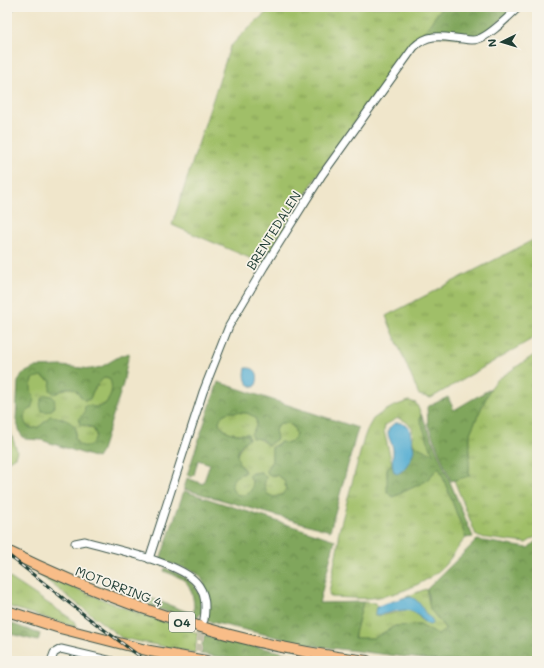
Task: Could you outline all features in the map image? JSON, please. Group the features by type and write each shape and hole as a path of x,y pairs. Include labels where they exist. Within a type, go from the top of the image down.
{"highway":[{"name":"MOTORRING 4","path":"7,552 66,580 195,626 310,653 367,661"},
{"path":"7,611 60,628 150,651 206,661"}],"street":[{"name":"BRENTEDALEN","path":"149,559 203,392 223,338 264,267 322,175 414,47 420,41 435,36 478,40 486,36 520,7"},
{"path":"75,542 85,541 149,559 180,570 191,576 202,591 205,600 206,610 204,620"},
{"path":"51,661 54,653 61,649 112,661"}],"green space":[{"path":"273,7 442,7 348,130 305,195 264,264 172,225 230,47 247,29"},
{"path":"442,7 516,7 488,31 472,38 422,35"},
{"path":"537,238 537,336 431,398 419,395 386,316"},
{"path":"537,351 537,536 526,543 479,537 476,535 454,480 469,475 470,433 490,389 497,380 534,355"},
{"path":"129,353 123,384 102,450 97,458 41,440 25,439 21,435 16,420 18,382 22,374 36,367 61,366 92,369 101,367 120,356","holes":["41,376 51,381 50,390 54,394 64,389 71,388 74,389 85,401 90,399 94,390 102,379 105,377 109,378 112,386 110,396 106,403 98,407 88,405 85,406 84,414 79,418 80,425 93,428 96,436 92,444 87,446 80,445 75,438 76,428 71,423 61,418 50,416 41,425 34,428 30,428 26,425 24,419 25,415 26,412 31,409 34,399 31,388 34,378"]},
{"path":"41,376 51,381 51,386 58,393 70,388 76,390 80,396 90,399 100,382 105,377 109,378 112,387 110,397 103,405 93,407 84,426 92,428 95,433 96,438 91,445 82,446 75,438 76,430 50,416 43,424 36,428 30,427 25,423 25,414 34,396 31,390 32,383 34,378"},
{"path":"218,382 358,428 330,531 184,489 187,478 203,484 210,464 198,460 194,475 192,477 187,475","holes":["229,412 247,413 256,419 256,426 251,434 252,438 261,439 268,445 277,439 275,430 280,423 289,423 294,427 296,435 292,441 288,443 281,442 272,448 272,461 266,470 269,475 277,475 284,480 286,489 282,495 274,497 267,494 264,485 266,477 261,472 248,475 252,484 248,494 241,496 237,494 232,487 233,480 245,472 237,457 240,446 249,439 248,434 235,434 228,432 219,424 219,422 222,416"]},
{"path":"490,389 470,433 469,476 451,481 428,425 427,407 448,397 454,410"},
{"path":"46,395 52,396 55,402 53,409 46,412 42,411 40,404 42,398"},
{"path":"409,401 416,403 421,414 420,420 434,455 413,445 412,427 405,421 398,418 385,425 384,431 392,464 387,468 387,476 393,497 426,481 439,467 466,538 443,567 429,578 413,586 396,593 373,598 330,597 329,593 339,539 338,535 367,430 373,419 383,412 394,406"},
{"path":"229,412 247,413 255,417 256,426 251,434 268,445 277,439 275,430 280,423 289,423 294,428 296,435 292,441 288,443 280,442 272,447 272,461 266,470 270,476 277,475 284,480 286,489 282,495 274,497 267,494 264,485 266,477 261,472 250,473 248,475 252,482 252,488 248,494 241,496 238,495 232,488 232,481 245,470 240,465 237,456 248,434 228,432 219,424 223,415"},
{"path":"421,414 473,537 466,538 439,467 426,481 393,497 387,492 387,468 392,464 394,472 401,472 412,456 414,449 413,445 433,454 420,420"},
{"path":"7,422 17,451 15,457 7,462"},
{"path":"184,491 335,540 319,603 363,602 354,638 374,638 395,626 420,625 438,635 446,629 430,609 427,589 477,540 528,548 537,540 537,661 439,661 315,646 207,621 205,588 200,577 196,573 187,569 160,560"},
{"path":"165,568 181,575 197,589 202,603 202,613 194,619 155,608 134,598 135,592 193,614 193,598 187,583 179,577 164,571"},
{"path":"36,572 121,607 198,633 195,653 122,638"},
{"path":"7,576 73,620 78,628 7,606"},
{"path":"426,589 430,609 446,630 438,635 420,625 395,626 374,638 354,638 363,602 375,603 378,606 375,612 385,615 408,610 417,614 423,622 428,617 425,613 411,597 403,598"},
{"path":"7,622 40,634 38,641 7,633"},
{"path":"204,635 327,661 248,661 200,654"}],"water":[{"path":"246,368 253,369 257,373 257,383 255,387 247,383 245,374"},
{"path":"395,423 401,423 409,427 414,450 406,467 397,474 393,469 393,448 388,433 388,430"},
{"path":"411,597 421,605 426,614 432,619 432,624 429,625 417,614 407,610 375,616 378,606"}],"waterway":[{"path":"7,14 16,7"}],"tunnel":[{"path":"196,661 203,624"}],"railway":[{"path":"7,554 146,661"}]}
